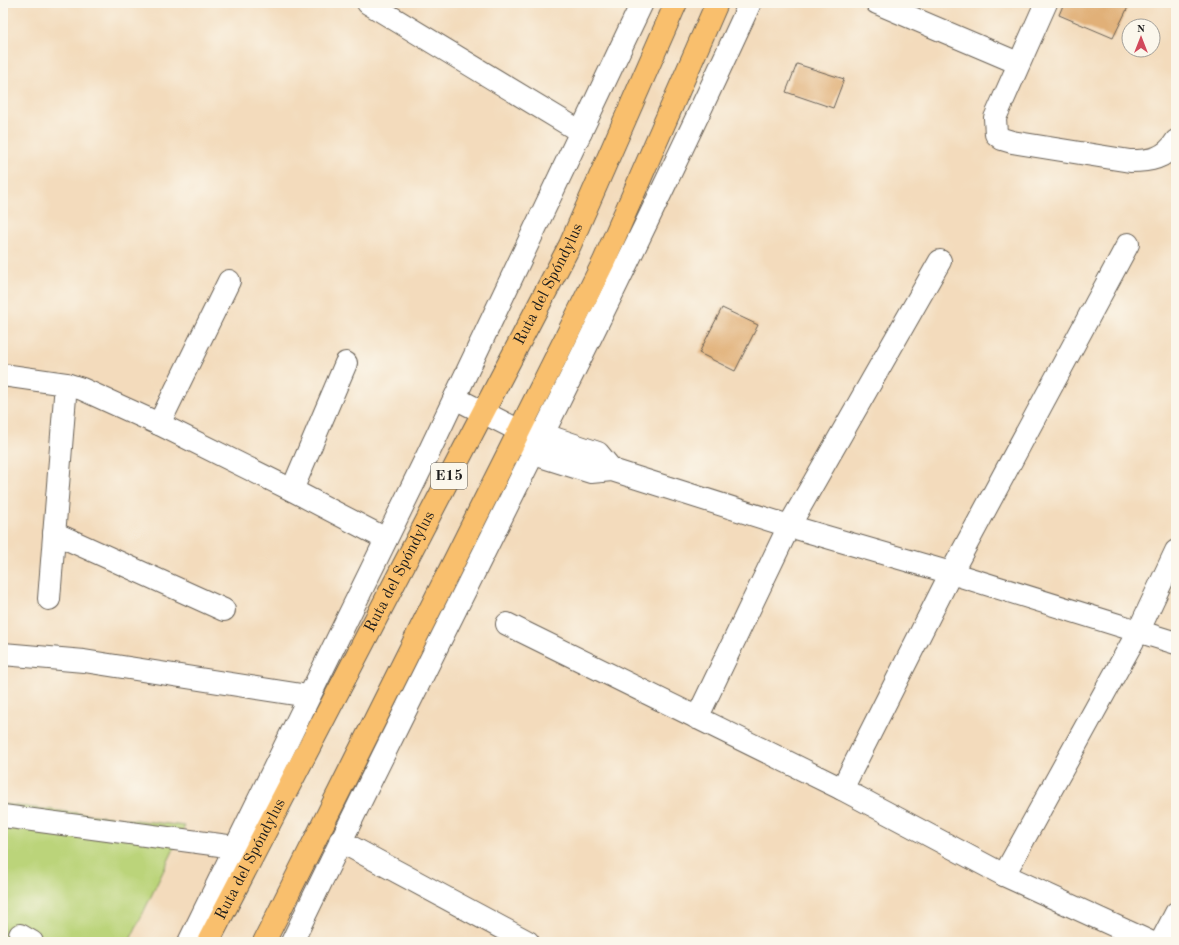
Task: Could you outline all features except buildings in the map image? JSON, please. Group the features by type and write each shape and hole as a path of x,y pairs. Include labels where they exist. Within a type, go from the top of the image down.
{"highway":[{"name":"Ruta del Spóndylus","path":"208,942 570,245 676,3"},
{"name":"E15","path":"264,942 518,430 604,261 717,3"}],"street":[{"path":"368,3 581,132"},
{"path":"188,942 455,398 642,3"},
{"path":"292,942 340,841 534,454 542,434 720,68 750,3"},
{"path":"876,3 1018,63"},
{"path":"1046,3 1018,63 995,118 996,134 1002,139 1130,161 1146,161 1160,158 1176,141"},
{"path":"842,789 951,573 1128,244"},
{"path":"697,718 789,526 940,261"},
{"path":"159,424 229,281"},
{"path":"292,490 346,363"},
{"path":"3,375 66,384 159,424 292,490 386,539"},
{"path":"49,600 66,384"},
{"path":"455,398 518,430 542,434 598,453 612,470"},
{"path":"518,430 534,454 591,472 612,470 789,526 951,573 1176,643"},
{"path":"54,533 224,610"},
{"path":"1004,875 1138,632 1176,551"},
{"path":"507,624 842,789 1004,875 1150,942"},
{"path":"3,654 84,661 308,696"},
{"path":"3,816 235,847"},
{"path":"340,841 528,942"},
{"path":"1161,942 1176,913"}],"green space":[{"path":"3,804 185,826 129,942 3,942"}]}
